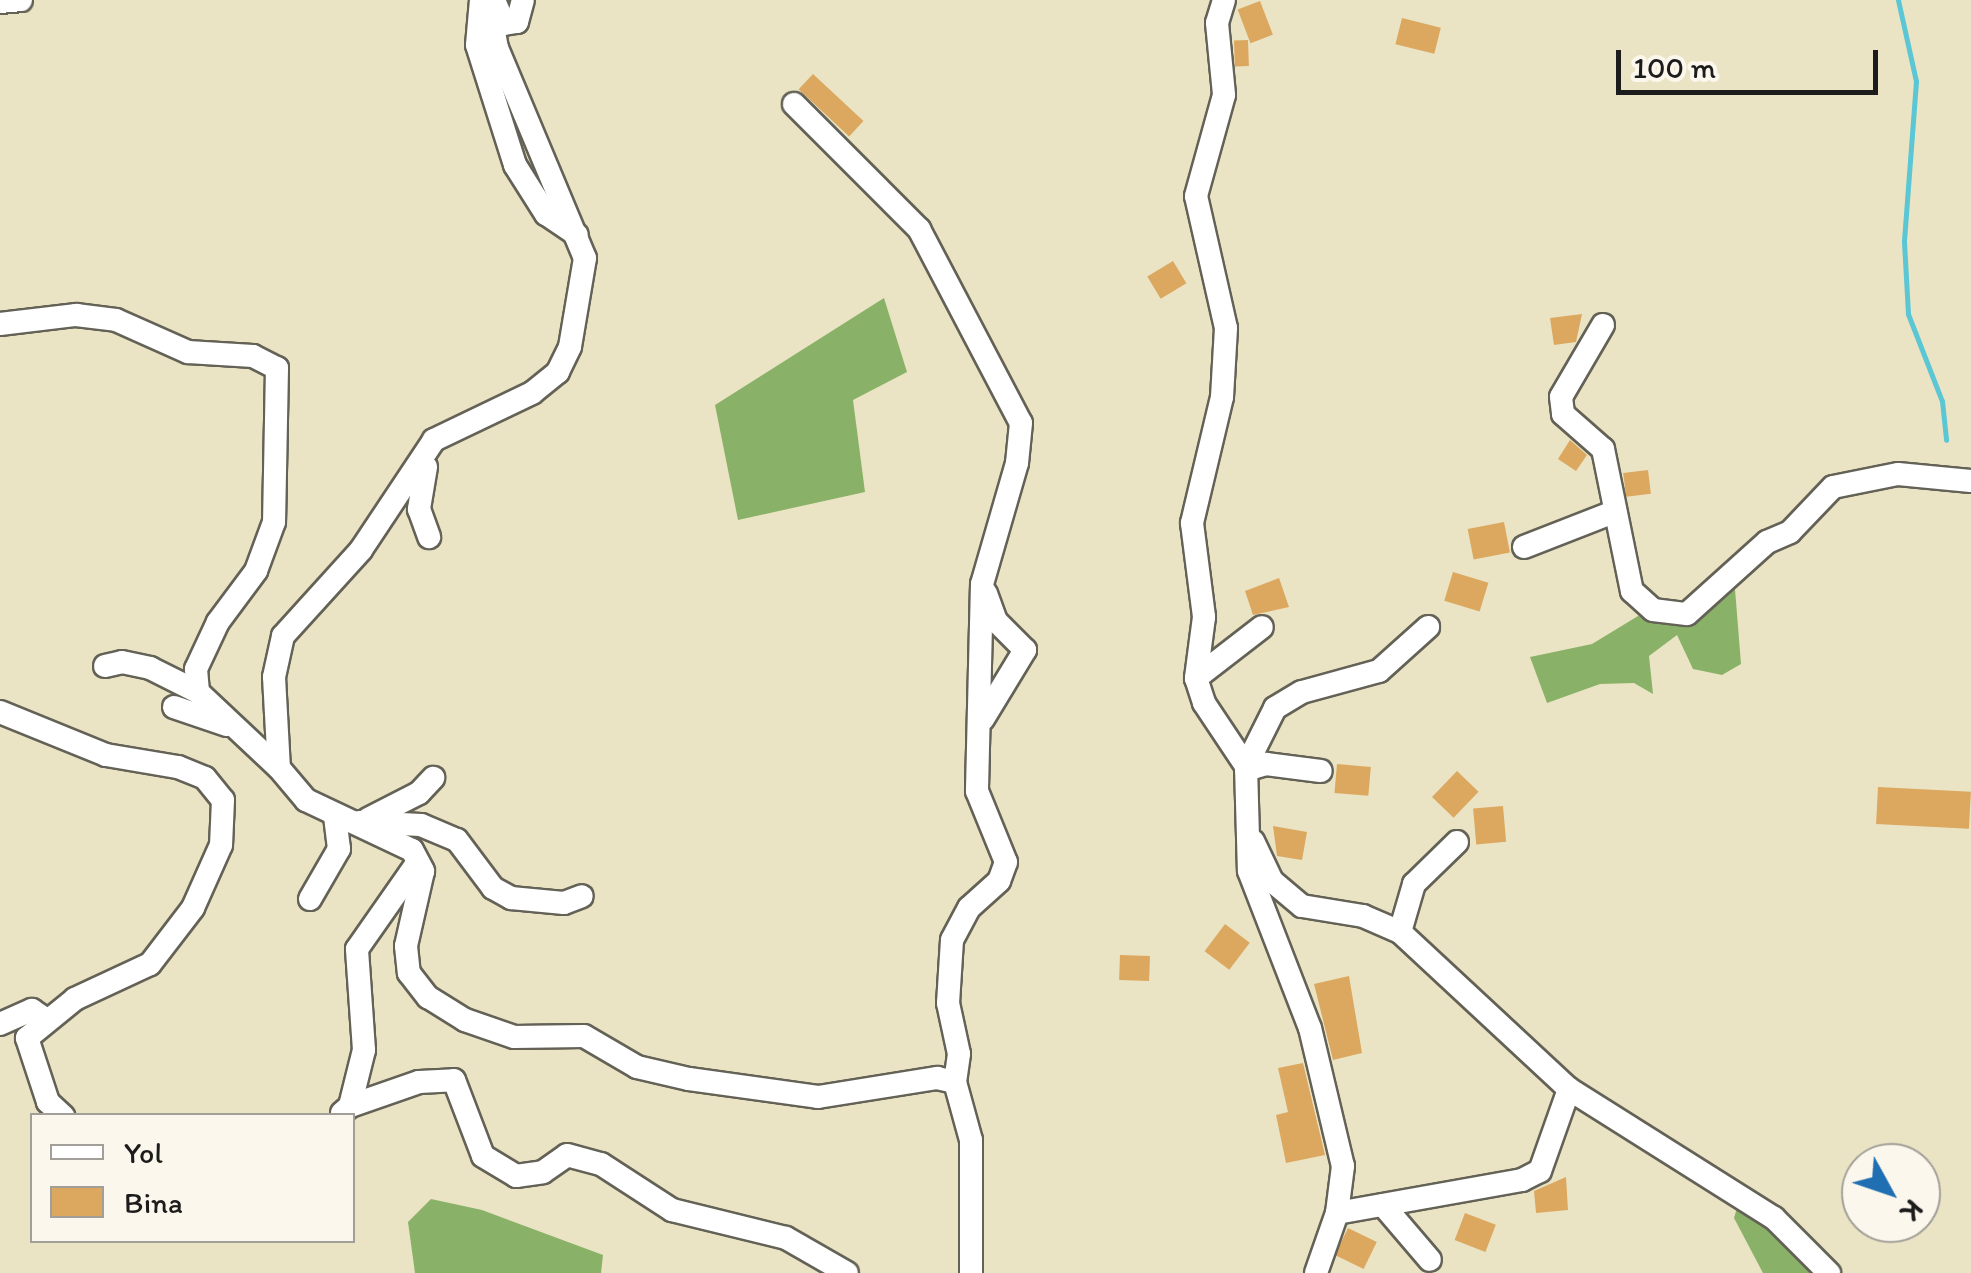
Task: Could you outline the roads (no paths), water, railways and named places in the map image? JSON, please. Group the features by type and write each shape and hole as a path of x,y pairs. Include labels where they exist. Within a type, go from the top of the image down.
{"street":[{"path":"0,2 21,0"},
{"path":"488,0 504,24 517,22 522,0"},
{"path":"279,768 274,676 283,636 362,550 434,440 532,393 558,372 570,347 585,258 496,48 488,0"},
{"path":"488,0 476,44 515,165 546,214 577,235"},
{"path":"1224,0 1217,24 1224,96 1196,196 1226,328 1222,397 1192,523 1204,617 1196,678 1204,703 1246,768"},
{"path":"794,104 919,230 1021,424 1017,463 982,584 977,792 1006,862 1000,881 969,908 952,940 948,1003 959,1054 955,1082 972,1140 971,1273"},
{"path":"0,324 76,315 116,320 188,352 253,356 277,368 274,522 256,571 218,622 196,669 198,692"},
{"path":"1604,324 1561,397 1563,414 1603,449 1613,477 1614,512 1632,591 1653,610 1687,614 1767,542 1790,532 1834,487 1898,474 1971,481"},
{"path":"429,538 419,509 434,440"},
{"path":"1524,547 1614,512"},
{"path":"977,736 988,705 1024,650 996,621 982,584"},
{"path":"1196,678 1262,627"},
{"path":"1316,1273 1338,1214 1343,1166 1310,1028 1250,871 1246,768 1275,708 1302,692 1379,671 1428,627"},
{"path":"105,666 122,662 150,668 198,692 279,768 306,800 412,850 423,871 406,946 409,973 428,997 465,1020 514,1038 584,1036 638,1066 690,1079 818,1097 937,1078 955,1082"},
{"path":"174,707 239,729"},
{"path":"0,712 106,755 178,767 205,778 223,800 221,846 193,908 150,964 44,1018 27,1038 48,1102 60,1113"},
{"path":"1246,768 1266,764 1321,771"},
{"path":"310,899 339,849 350,820 420,793 433,778"},
{"path":"350,820 420,826 457,840 493,888 512,898 564,903 582,896"},
{"path":"1247,827 1272,881 1302,906 1362,916 1400,932 1568,1089 1774,1218 1828,1273"},
{"path":"1400,932 1414,884 1457,842"},
{"path":"345,1111 364,1050 357,948 418,862"},
{"path":"0,1024 32,1010 44,1018"},
{"path":"345,1111 419,1082 454,1080 484,1156 516,1176 543,1172 567,1155 601,1164 672,1210 786,1238 847,1273"},
{"path":"1338,1214 1522,1180 1540,1171 1568,1089"},
{"path":"1383,1205 1430,1260"}],"waterway":[{"path":"1898,0 1916,81 1904,242 1908,314 1942,401 1946,440"}]}
